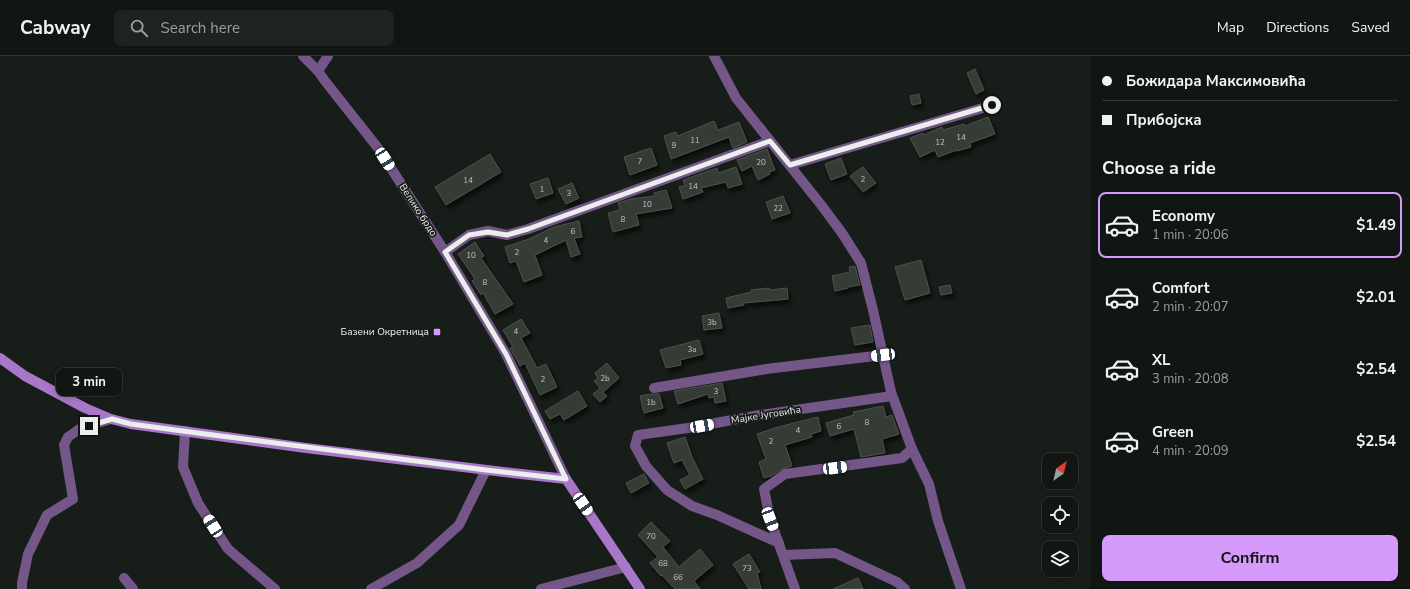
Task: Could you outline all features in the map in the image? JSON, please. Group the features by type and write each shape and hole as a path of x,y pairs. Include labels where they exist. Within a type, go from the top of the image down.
{"street":[{"name":"Велико брдо","path":"303,56 318,71 324,81 378,148 445,252 506,354 566,479"},
{"path":"714,56 736,98 842,233 861,263 892,396 912,450 929,484 938,520 961,589"},
{"path":"318,71 327,57"},
{"path":"790,165 992,105"},
{"path":"445,252 469,235 488,232 507,235 528,229 770,141"},
{"path":"654,388 766,369 883,355"},
{"path":"0,358 25,376 85,408 112,419 131,424 566,479 640,589"},
{"name":"Мајке Југовића","path":"779,543 717,515 692,506 667,490 646,466 635,446 638,435 760,415 892,396"},
{"path":"22,589 28,554 47,515 73,499 64,445 68,437 81,428 112,419"},
{"path":"184,431 184,467 198,503 228,549 275,589"},
{"path":"795,589 770,519 764,489 785,474 902,458 912,450"},
{"path":"372,589 417,563 459,525 486,470"},
{"path":"784,555 835,554 896,582 905,589"},
{"path":"541,589 626,567"},
{"path":"124,578 133,589"}],"building":[{"path":"975,69 984,90 976,94 967,73"},
{"path":"919,94 921,103 912,105 910,96"},
{"path":"988,117 995,134 970,143 971,147 938,157 935,150 920,157 910,138 923,133 924,135 942,127 943,130 964,124 965,126"},
{"path":"714,121 718,130 739,122 747,142 733,148 729,137 671,159 664,136 676,132 678,136"},
{"path":"651,148 657,165 630,175 624,157"},
{"path":"767,149 775,170 769,172 770,174 758,180 752,166 742,171 737,160"},
{"path":"490,154 501,172 446,205 435,187"},
{"path":"841,158 847,174 831,180 825,164"},
{"path":"736,167 742,184 728,188 726,182 701,188 703,192 683,199 679,187 685,186 683,180 717,168 718,173"},
{"path":"863,167 876,183 863,192 850,176"},
{"path":"548,178 553,193 536,199 530,184"},
{"path":"572,183 579,198 566,204 558,189"},
{"path":"666,190 672,208 636,214 639,225 613,232 608,213 620,210 618,203 631,199 655,196 654,193"},
{"path":"783,196 790,213 772,219 766,202"},
{"path":"579,221 582,237 574,238 580,254 571,257 566,240 535,255 542,275 524,282 516,261 510,263 505,247 529,239 554,227"},
{"path":"475,242 484,256 481,258 513,304 495,314 483,293 481,295 472,281 475,279 458,254"},
{"path":"921,260 930,293 905,300 895,267"},
{"path":"855,266 860,285 835,291 832,276 850,272 849,267"},
{"path":"950,285 952,293 941,295 939,287"},
{"path":"769,288 770,290 787,288 788,299 743,303 744,305 728,308 726,298 751,292 751,290"},
{"path":"719,313 722,328 704,330 702,316"},
{"path":"521,319 530,333 521,338 537,368 546,364 557,387 540,395 525,363 520,366 510,348 513,347 503,330"},
{"path":"870,325 873,342 855,345 851,328"},
{"path":"699,340 703,354 680,360 681,365 666,368 660,350"},
{"path":"607,363 619,378 603,392 607,396 600,402 593,394 600,388 594,381 598,379 595,373"},
{"path":"722,383 726,401 715,403 714,397 709,398 708,394 678,404 674,391"},
{"path":"578,391 587,406 564,420 560,414 550,419 545,411"},
{"path":"659,394 663,408 644,413 640,396"},
{"path":"883,406 886,417 892,415 899,434 882,439 885,453 861,457 854,429 830,436 826,423 854,415 853,412"},
{"path":"818,417 821,431 811,434 812,437 785,445 792,466 764,478 759,462 766,459 757,434"},
{"path":"685,437 692,457 703,479 685,489 680,480 690,475 682,460 674,463 667,443"},
{"path":"644,474 649,483 631,493 626,483"},
{"path":"651,522 670,541 663,547 679,567 700,549 713,565 694,581 700,589 675,589 650,563 658,557 638,535"},
{"path":"749,554 760,572 757,573 761,589 749,589 733,564"},
{"path":"858,578 863,589 833,589"}],"place":[{"name":"Базени Окретница","path":"437,332"}],"route":[{"path":"89,426 112,419 131,424 205,434 566,479 506,354 445,252 469,235 488,232 507,235 528,229 770,141 790,165 992,105"}]}
